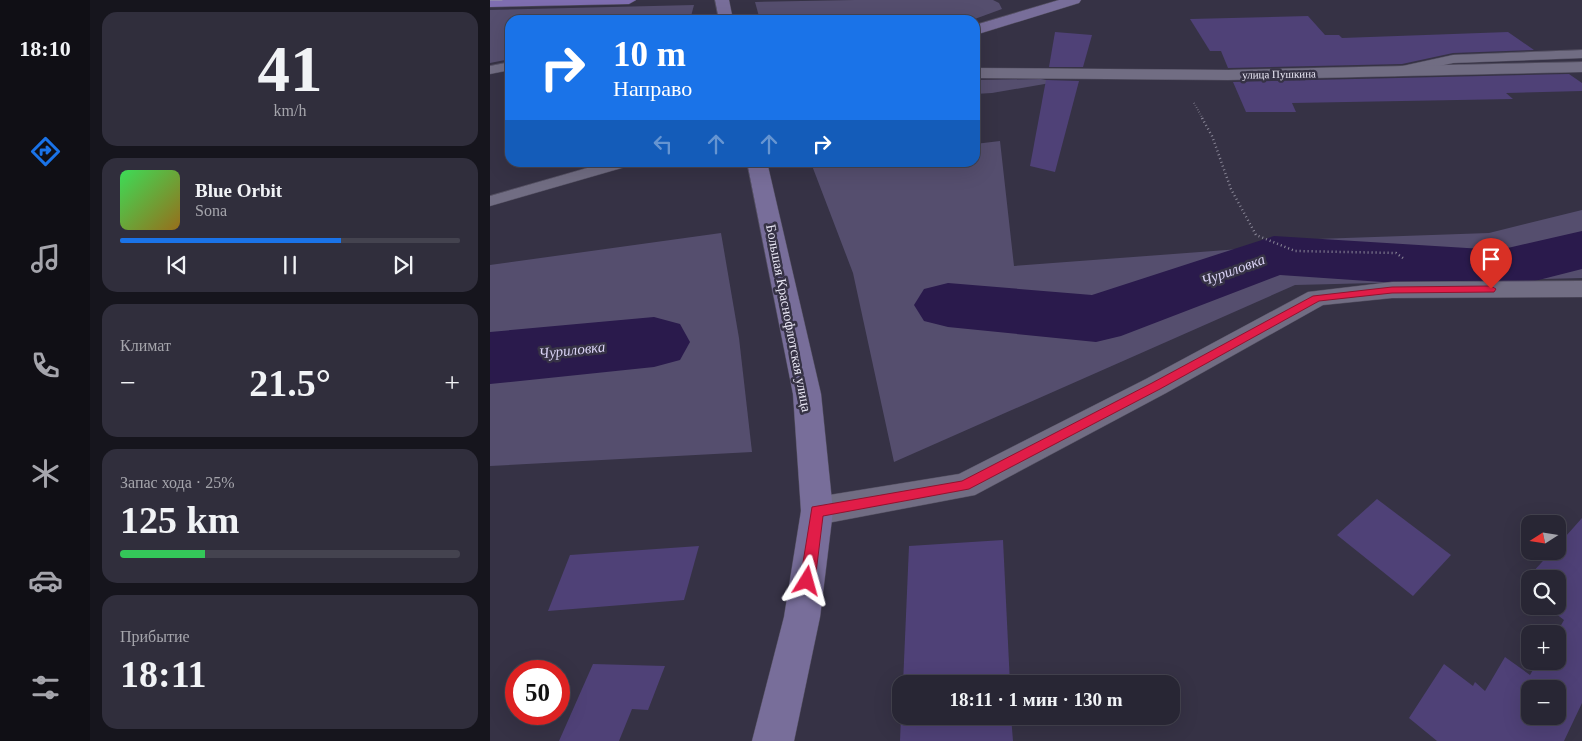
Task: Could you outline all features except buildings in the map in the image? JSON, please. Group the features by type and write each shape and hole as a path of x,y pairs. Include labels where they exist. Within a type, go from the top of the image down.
{"main road":[{"path":"490,4 628,0"},
{"path":"722,0 725,15"},
{"path":"980,28 1074,0"},
{"path":"980,28 1015,12 1018,4"},
{"name":"Большая Краснофлотская улица","path":"758,167 807,394 817,511 802,616 773,741"}],"street":[{"name":"улица Пушкина","path":"980,73 1392,72 1582,67"},
{"path":"817,511 964,486 1156,386 1317,298 1392,290 1582,289"}],"lane":[{"path":"1392,72 1453,59 1582,54"},
{"path":"490,70 505,67"},
{"path":"490,201 609,167"}],"path":[{"path":"1178,74 1212,136 1231,189 1256,235 1295,251 1396,253 1404,258"}],"shaded area":[{"path":"993,0 999,3 1002,9 980,17 980,15 759,15 755,2"},
{"path":"694,5 691,15 505,15 505,60 490,63 490,10"},
{"path":"1041,79 1056,82 980,94 980,80"},
{"path":"1000,141 1014,266 1253,248 1288,240 1489,233 1582,210 1582,278 1295,285 894,462 853,273 813,167 980,167 980,143"},
{"path":"721,233 739,338 752,452 490,466 490,265"}],"waterway":[{"name":"Чуриловка","path":"948,305 1096,319 1274,255 1499,270 1582,250"},
{"name":"Чуриловка","path":"490,358 654,342"}],"tram line":[{"path":"490,0 502,0"}],"route":[{"path":"807,581 817,511 964,486 1156,386 1317,298 1392,290 1491,289"}]}
